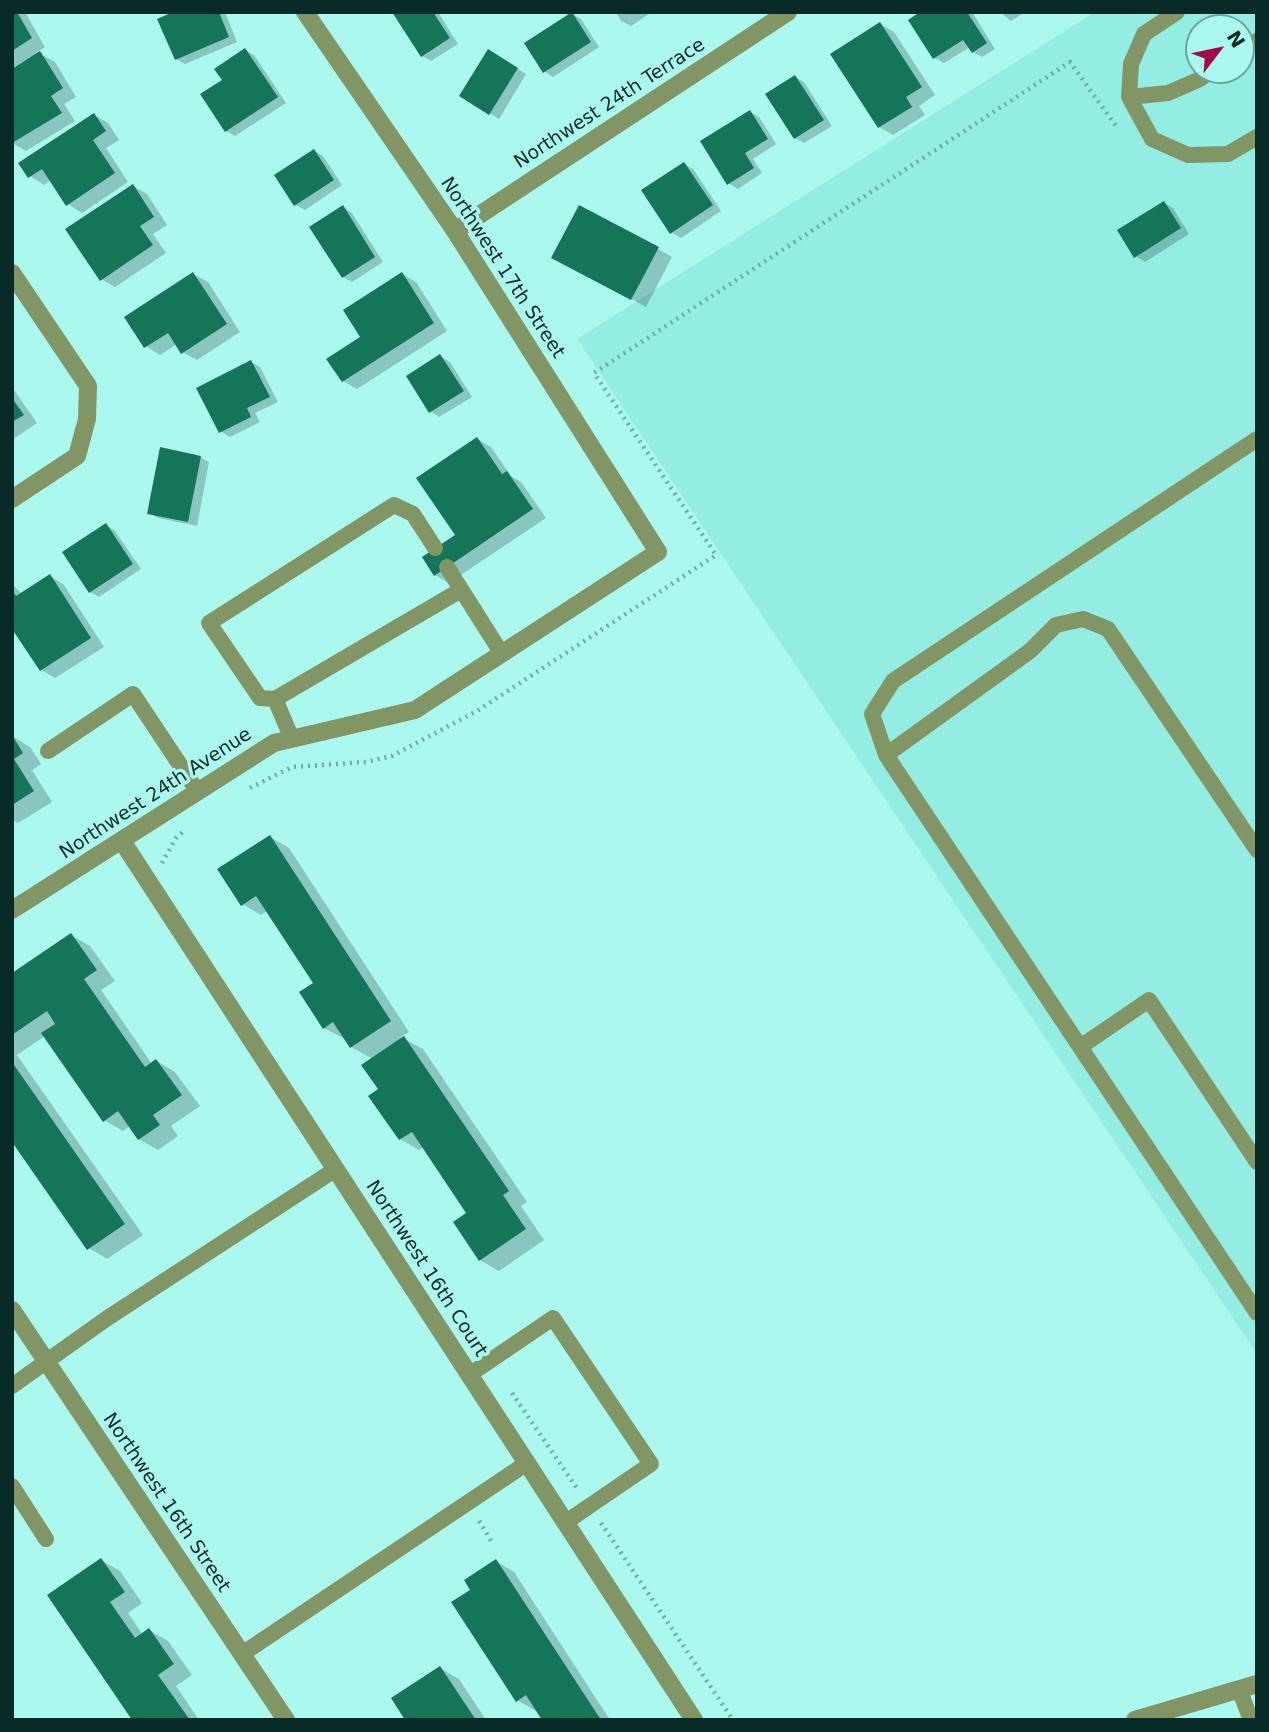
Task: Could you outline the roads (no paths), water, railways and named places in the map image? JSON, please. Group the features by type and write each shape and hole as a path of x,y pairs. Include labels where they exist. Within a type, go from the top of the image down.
{"street":[{"name":"Northwest 17th Street","path":"305,12 455,231 658,552"},
{"name":"Northwest 24th Terrace","path":"455,231 788,12"},
{"path":"12,273 88,386 88,419 77,456 12,499"},
{"name":"Northwest 24th Avenue","path":"12,910 274,743 415,710 658,552"},
{"name":"Northwest 16th Court","path":"122,841 694,1720"},
{"name":"Northwest 16th Street","path":"12,1310 286,1720"},
{"path":"1135,1720 1257,1684"}],"lane":[{"path":"1177,12 1144,34 1131,64 1129,97 1152,139 1188,155 1228,154 1257,137"},
{"path":"1129,97 1168,93 1189,84"},
{"path":"1257,439 893,681 872,714 886,755 1257,1313"},
{"path":"435,548 413,514 394,505 209,624 260,698 275,699 461,590"},
{"path":"447,567 502,654"},
{"path":"886,755 1030,651 1056,625 1083,619 1108,629 1257,850"},
{"path":"48,751 133,694 198,792"},
{"path":"275,699 292,739"},
{"path":"1080,1047 1149,1000 1257,1162"},
{"path":"12,1386 106,1319 336,1169"},
{"path":"470,1375 553,1318 651,1464 566,1522"},
{"path":"242,1654 527,1463"},
{"path":"12,1486 46,1539"},
{"path":"1239,1689 1251,1720"}]}
